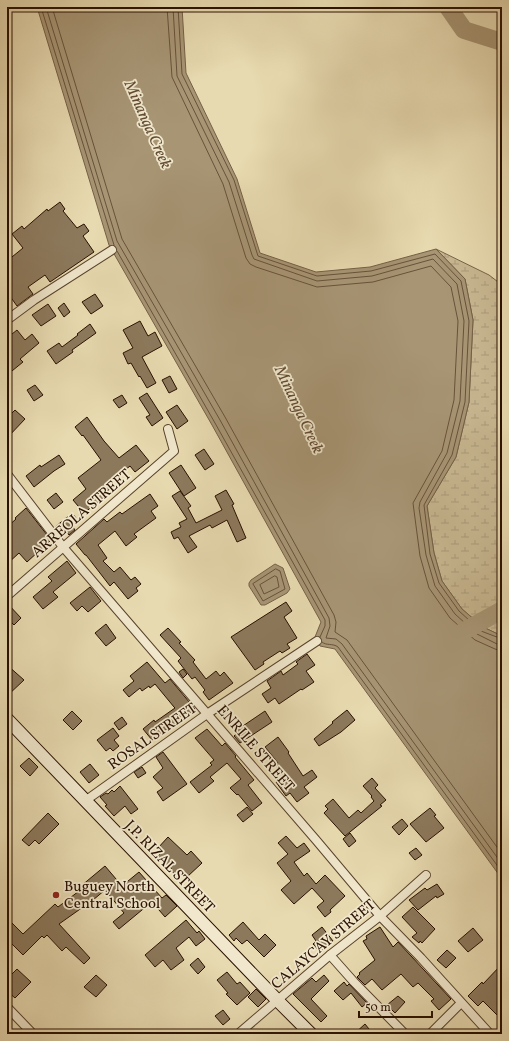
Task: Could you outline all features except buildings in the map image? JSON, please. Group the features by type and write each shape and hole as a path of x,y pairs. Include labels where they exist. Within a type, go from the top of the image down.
{"street":[{"path":"7,320 34,300 112,250"},
{"name":"ARREOLA STREET","path":"7,596 174,451 168,429"},
{"name":"ENRILE STREET","path":"7,474 63,547 380,916 490,1034"},
{"name":"ROSAL STREET","path":"85,801 207,714 316,640"},
{"name":"J.P. RIZAL STREET","path":"7,719 278,1001 312,1034"},
{"name":"CALAYCAY STREET","path":"238,1034 330,955 380,916 426,876"},
{"path":"330,955 405,1034"},
{"path":"430,1034 462,1003"},
{"path":"7,1007 33,1034"}],"green space":[{"path":"436,249 489,275 502,285 502,636 483,627 462,609 442,581 434,553 427,506 456,457 469,402 473,320 465,279"}],"water":[{"name":"Minanga Creek","path":"37,7 182,7 186,73 237,179 260,253 316,272 370,267 436,249 465,279 473,320 469,402 456,457 427,506 434,553 442,581 462,609 483,627 502,636 502,879 335,649 320,646 315,637 321,622 212,425 109,245"},
{"path":"275,564 283,568 290,589 287,593 265,605 261,605 249,586 249,583 251,580"}],"waterway":[{"path":"448,7 464,30 502,42"},
{"path":"457,635 502,610"}],"place":[{"name":"Buguey North Central School","path":"56,895"}]}
